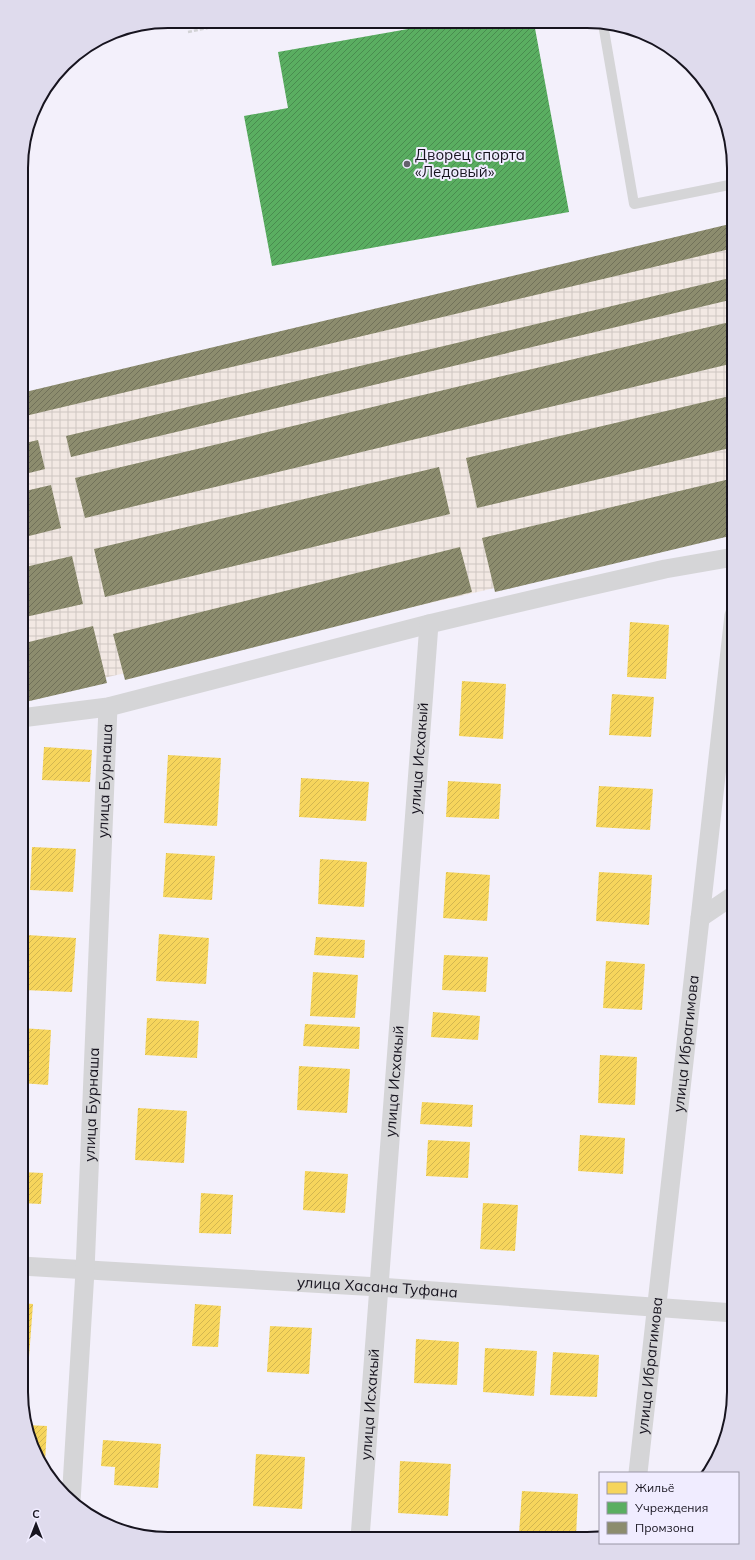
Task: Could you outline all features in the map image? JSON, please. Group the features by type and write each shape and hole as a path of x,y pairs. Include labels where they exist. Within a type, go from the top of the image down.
{"street":[{"path":"28,717 108,707 429,624 665,569 727,558"},
{"name":"улица Исхакый","path":"360,1532 429,624"},
{"name":"улица Ибрагимова","path":"638,1472 727,677"},
{"name":"улица Бурнаша","path":"72,1493 85,1271 108,707"},
{"path":"700,918 727,900"},
{"name":"улица Хасана Туфана","path":"28,1267 379,1287 727,1313"}],"lane":[{"path":"604,29 634,204 727,185"}],"path":[{"path":"188,32 210,28"}],"shaded area":[{"path":"727,230 727,535 28,695 28,397"}],"building: Жильё":[{"path":"630,622 669,625 666,679 627,677"},
{"path":"462,681 506,684 503,739 459,736"},
{"path":"612,694 654,697 651,737 609,735"},
{"path":"44,747 92,750 90,782 42,780"},
{"path":"168,755 221,758 217,826 164,823"},
{"path":"301,778 369,782 366,821 299,817"},
{"path":"448,781 501,784 499,819 446,817"},
{"path":"599,786 653,789 650,830 596,827"},
{"path":"32,847 76,849 73,892 30,890"},
{"path":"166,853 215,856 212,900 163,897"},
{"path":"320,859 367,862 364,907 318,904"},
{"path":"446,872 490,875 487,921 443,918"},
{"path":"599,872 652,875 649,925 596,921"},
{"path":"159,934 209,938 206,984 156,981"},
{"path":"28,935 76,938 72,992 28,990"},
{"path":"316,937 365,940 364,958 314,955"},
{"path":"444,955 488,957 486,992 442,990"},
{"path":"606,961 645,964 642,1010 603,1008"},
{"path":"313,972 358,975 355,1018 310,1016"},
{"path":"433,1012 480,1016 478,1040 431,1037"},
{"path":"147,1018 199,1021 197,1058 145,1055"},
{"path":"305,1024 360,1027 359,1049 303,1046"},
{"path":"28,1028 51,1030 48,1085 28,1084"},
{"path":"600,1055 637,1057 635,1105 598,1103"},
{"path":"299,1066 350,1069 347,1113 297,1110"},
{"path":"422,1102 473,1105 472,1127 420,1124"},
{"path":"138,1108 187,1111 184,1163 135,1160"},
{"path":"580,1135 625,1138 623,1174 578,1171"},
{"path":"428,1140 470,1142 468,1178 426,1176"},
{"path":"305,1171 348,1174 345,1213 303,1210"},
{"path":"28,1172 43,1173 41,1204 28,1203"},
{"path":"201,1193 233,1195 231,1234 199,1233"},
{"path":"483,1203 518,1205 515,1251 480,1249"},
{"path":"28,1304 33,1304 28,1357"},
{"path":"195,1304 221,1306 218,1347 192,1346"},
{"path":"270,1326 312,1328 309,1374 267,1372"},
{"path":"416,1339 459,1342 457,1385 414,1383"},
{"path":"485,1348 537,1351 534,1396 483,1392"},
{"path":"553,1352 599,1355 597,1397 550,1395"},
{"path":"32,1425 47,1426 45,1459 35,1437"},
{"path":"103,1440 161,1444 158,1488 114,1485 115,1467 101,1466"},
{"path":"256,1454 305,1457 302,1509 253,1506"},
{"path":"400,1461 451,1464 448,1516 398,1513"},
{"path":"522,1491 578,1494 576,1532 519,1532"}],"building: Учреждения":[{"name":"Дворец спорта «Ледовый»","path":"414,28 535,28 569,212 272,266 244,116 288,108 278,52"}],"building: Промзона":[{"path":"727,225 727,250 28,415 28,391"},
{"path":"727,279 727,301 71,457 66,436"},
{"path":"727,323 727,365 85,518 75,478"},
{"path":"727,397 727,449 477,508 466,458"},
{"path":"38,440 45,469 28,473 28,442"},
{"path":"439,467 450,514 105,597 94,549"},
{"path":"727,480 727,537 495,592 482,538"},
{"path":"51,485 61,528 28,536 28,490"},
{"path":"460,547 472,592 125,680 113,634"},
{"path":"72,556 83,604 28,616 28,566"},
{"path":"93,626 107,683 28,701 28,642"}],"place":[{"name":"Дворец спорта «Ледовый»","path":"407,164"}]}
